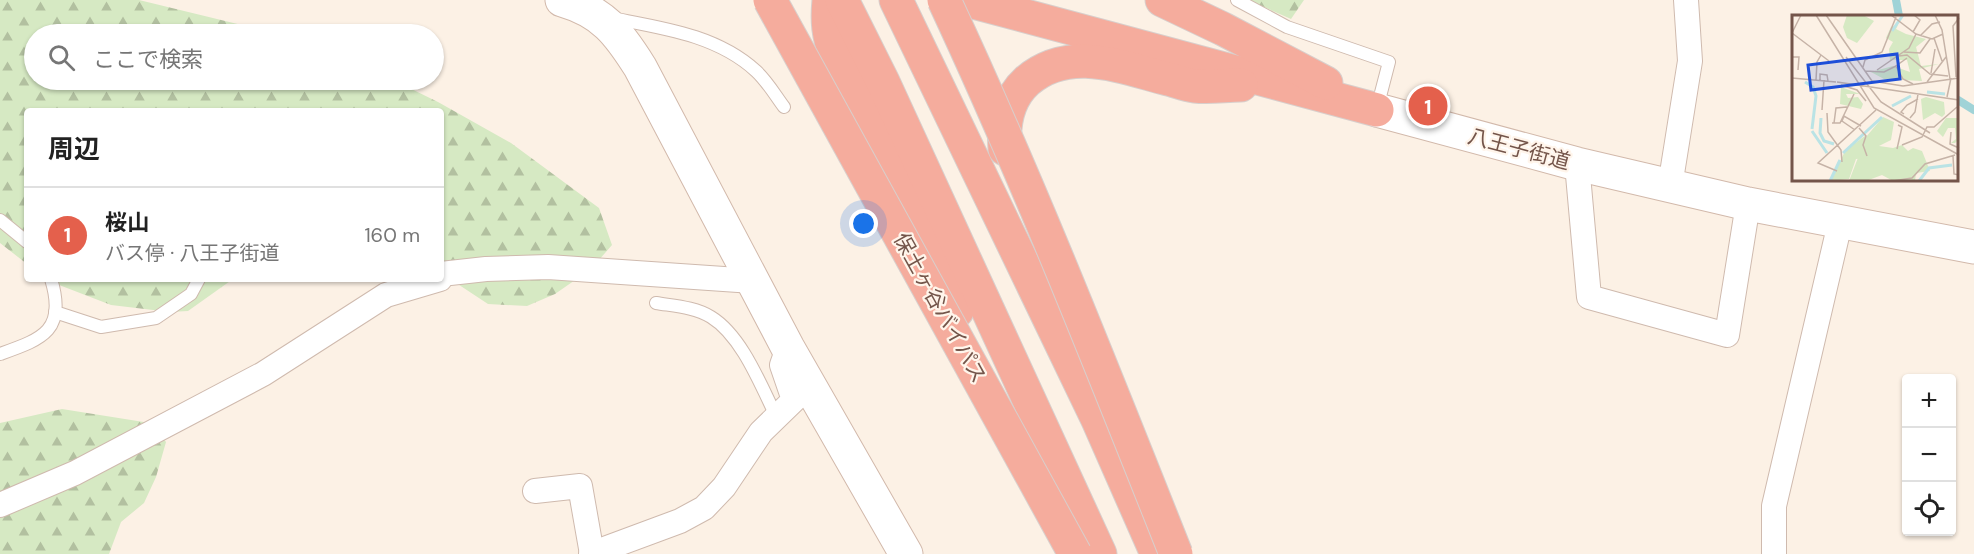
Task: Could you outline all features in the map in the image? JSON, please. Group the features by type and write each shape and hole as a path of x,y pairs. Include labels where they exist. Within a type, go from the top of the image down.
{"highway":[{"name":"保土ヶ谷バイパス","path":"770,0 1073,554"},
{"path":"829,0 827,23 836,55 1073,554"},
{"path":"842,0 883,82 1100,554"},
{"path":"896,0 1098,420 1157,554"},
{"path":"926,0 945,29 1086,338 1129,426 1185,554"},
{"path":"944,0 992,102 1061,265 1176,554"},
{"name":"八王子街道","path":"966,0 1377,110"},
{"path":"1162,0 1181,7 1377,110"},
{"path":"1006,161 1003,134 1008,109 1022,86 1035,74 1056,65 1073,61 1098,61 1194,86 1279,84"}],"street":[{"path":"562,0 580,5 598,15 623,40 640,67 788,348 906,554"},
{"path":"1670,186 1690,61 1686,0"},
{"name":"八王子街道","path":"1377,110 1577,164 1748,204 1974,247"},
{"path":"1577,164 1588,297 1727,335 1748,204"},
{"path":"1774,554 1774,507 1840,223"},
{"path":"444,274 486,269 548,267 753,281"},
{"path":"444,278 486,269"},
{"path":"0,505 75,473 263,374 386,295 431,282"},
{"path":"535,491 580,486 592,554 680,521 704,508 724,486 760,432 794,400 782,366 788,348"}],"lane":[{"path":"1237,0 1287,27 1389,62 1377,110"},
{"path":"598,15 673,30 729,49 758,72 784,107"},
{"path":"0,220 24,240"},
{"path":"0,354 37,340 52,325 56,303 52,282"},
{"path":"55,312 101,327 156,318 191,294 197,282"},
{"path":"656,303 688,308 710,317 729,332 746,357 777,418"}],"green space":[{"path":"0,0 139,0 238,24 24,24 24,90 413,90 511,143 599,208 612,245 591,269 555,294 527,306 488,304 444,275 444,108 24,108 24,262 0,243"},
{"path":"1248,0 1304,0 1291,19"},
{"path":"52,282 229,282 188,311 170,312 111,305"},
{"path":"62,409 150,423 166,442 156,477 144,503 121,522 109,554 0,554 0,423"}],"waterway":[{"path":"1896,0 1899,15"},
{"path":"1959,101 1974,110"}],"place":[{"name":"桜山","path":"1428,106"}]}
